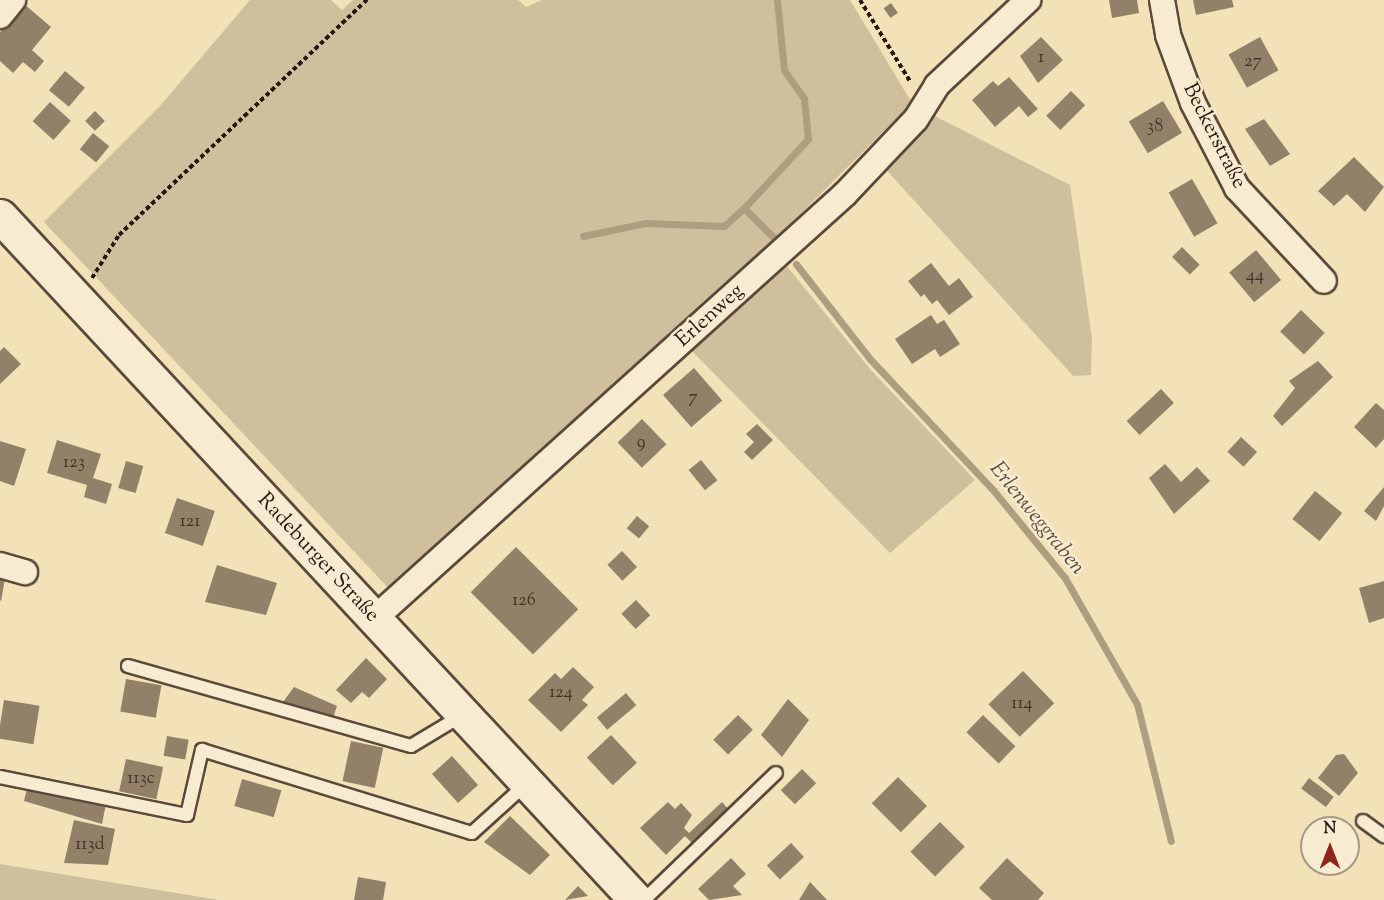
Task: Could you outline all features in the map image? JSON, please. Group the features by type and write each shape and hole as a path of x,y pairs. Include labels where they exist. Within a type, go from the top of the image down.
{"main road":[{"name":"Radeburger Straße","path":"0,216 636,900"}],"street":[{"path":"0,16 14,0"},
{"name":"Erlenweg","path":"375,618 845,194 924,104 937,85 1028,0"},
{"name":"Beckerstraße","path":"1162,0 1168,35 1193,103 1238,188 1324,281"},
{"path":"0,565 26,572"}],"lane":[{"path":"128,666 411,746 452,726 464,713"},
{"path":"0,777 187,815 202,750 472,833 528,782"},
{"path":"644,900 776,773"},
{"path":"1363,821 1384,836"}],"path":[{"path":"75,296 119,234 367,0"},
{"path":"860,0 924,104"}],"shaded area":[{"path":"250,0 331,0 342,10 353,0 518,0 526,7 542,0 850,0 912,103 716,298 393,593 44,222 160,106"},
{"path":"929,113 1070,185 1092,339 1091,375 1073,376 881,164"},
{"path":"782,260 870,369 975,480 890,553 688,347"},
{"path":"0,864 219,900 0,900"}],"building":[{"path":"1109,0 1137,0 1139,13 1112,18"},
{"path":"1193,0 1232,0 1234,7 1196,15"},
{"path":"891,3 898,13 891,18 884,8"},
{"path":"24,4 51,27 32,50 44,61 35,72 23,62 13,73 0,61 0,32"},
{"path":"1041,37 1063,60 1038,83 1020,56"},
{"path":"1260,37 1278,70 1247,88 1229,54"},
{"path":"65,71 85,88 69,107 49,90"},
{"path":"1009,77 1038,109 1028,117 1019,106 995,127 972,100 993,81 998,86"},
{"path":"1071,91 1085,105 1060,130 1046,116"},
{"path":"1163,101 1182,133 1148,153 1129,122"},
{"path":"50,102 71,121 53,140 33,121"},
{"path":"95,111 105,121 95,131 85,121"},
{"path":"1264,119 1290,154 1270,166 1245,129"},
{"path":"93,133 109,146 96,163 80,149"},
{"path":"1354,157 1384,187 1365,212 1347,194 1334,206 1318,191"},
{"path":"1192,179 1218,223 1194,237 1169,192"},
{"path":"1182,247 1200,265 1190,275 1172,257"},
{"path":"1256,250 1281,280 1254,302 1229,272"},
{"path":"931,263 949,286 959,278 973,297 949,315 937,300 932,304 924,294 921,297 908,281"},
{"path":"1301,310 1325,333 1304,355 1280,332"},
{"path":"931,315 937,324 944,320 960,344 940,357 935,349 912,364 895,339"},
{"path":"4,347 21,364 0,384 0,351"},
{"path":"1318,361 1333,377 1282,426 1273,416 1295,388 1289,381"},
{"path":"694,368 722,400 691,427 663,395"},
{"path":"1161,389 1174,403 1140,435 1127,421"},
{"path":"1376,403 1384,410 1384,439 1376,448 1354,427"},
{"path":"642,419 666,444 642,468 618,443"},
{"path":"757,424 773,440 752,460 744,452 754,442 746,434"},
{"path":"1241,437 1257,452 1243,467 1227,452"},
{"path":"57,440 101,454 93,478 112,484 106,504 84,497 87,485 47,473"},
{"path":"0,441 26,449 14,486 0,481"},
{"path":"701,460 717,480 705,490 689,470"},
{"path":"126,461 143,466 136,493 118,488"},
{"path":"1165,464 1181,482 1197,467 1210,481 1174,514 1149,478"},
{"path":"1384,487 1384,506 1376,521 1364,511"},
{"path":"1315,491 1342,513 1320,541 1292,519"},
{"path":"177,498 215,511 203,546 165,533"},
{"path":"637,516 649,526 639,539 627,528"},
{"path":"516,547 578,609 533,654 471,592"},
{"path":"622,551 637,567 622,581 607,565"},
{"path":"217,565 277,583 266,615 205,602"},
{"path":"0,571 6,573 1,601 0,600"},
{"path":"1384,581 1384,618 1369,623 1359,588"},
{"path":"636,600 650,615 636,629 621,614"},
{"path":"366,658 387,679 369,698 362,692 351,703 336,690"},
{"path":"573,667 594,687 582,700 588,705 561,732 528,700 555,673 561,679"},
{"path":"1023,671 1054,703 1020,737 988,704"},
{"path":"126,679 161,685 156,718 120,711"},
{"path":"294,687 337,706 333,718 283,702"},
{"path":"626,693 636,705 607,730 597,717"},
{"path":"788,699 809,720 782,757 761,735"},
{"path":"4,700 40,706 33,744 0,739"},
{"path":"738,715 753,730 728,755 713,740"},
{"path":"983,715 1015,746 999,764 966,732"},
{"path":"611,735 637,763 613,785 587,758"},
{"path":"167,736 189,740 185,760 164,756"},
{"path":"351,741 383,748 375,788 342,781"},
{"path":"1344,754 1358,773 1339,796 1318,778 1336,755"},
{"path":"452,756 478,785 458,803 432,774"},
{"path":"126,759 163,767 156,799 119,791"},
{"path":"802,769 816,783 795,804 781,790"},
{"path":"898,777 927,806 901,832 872,803"},
{"path":"1309,778 1334,797 1326,807 1301,788"},
{"path":"242,779 281,790 274,817 234,806"},
{"path":"27,788 106,804 102,824 24,801"},
{"path":"668,802 675,809 681,803 692,815 684,828 689,833 722,802 730,811 694,845 685,836 666,855 640,828"},
{"path":"510,816 550,855 530,875 484,842"},
{"path":"74,820 115,829 108,865 64,863"},
{"path":"940,822 965,847 935,876 910,852"},
{"path":"791,843 804,857 780,879 767,866"},
{"path":"731,858 746,874 733,886 742,895 709,900 698,889"},
{"path":"1007,858 1044,893 1038,900 992,900 979,888"},
{"path":"358,877 386,882 383,900 354,900"},
{"path":"810,882 827,900 799,900"},
{"path":"578,886 588,896 565,900"}],"waterway":[{"name":"Erlenweggraben","path":"777,0 784,70 804,99 808,139 744,208 778,242"},
{"path":"583,236 645,223 724,226 744,208"},
{"name":"Erlenweggraben","path":"796,264 870,359 994,491 1065,578 1137,704 1171,841"}]}
